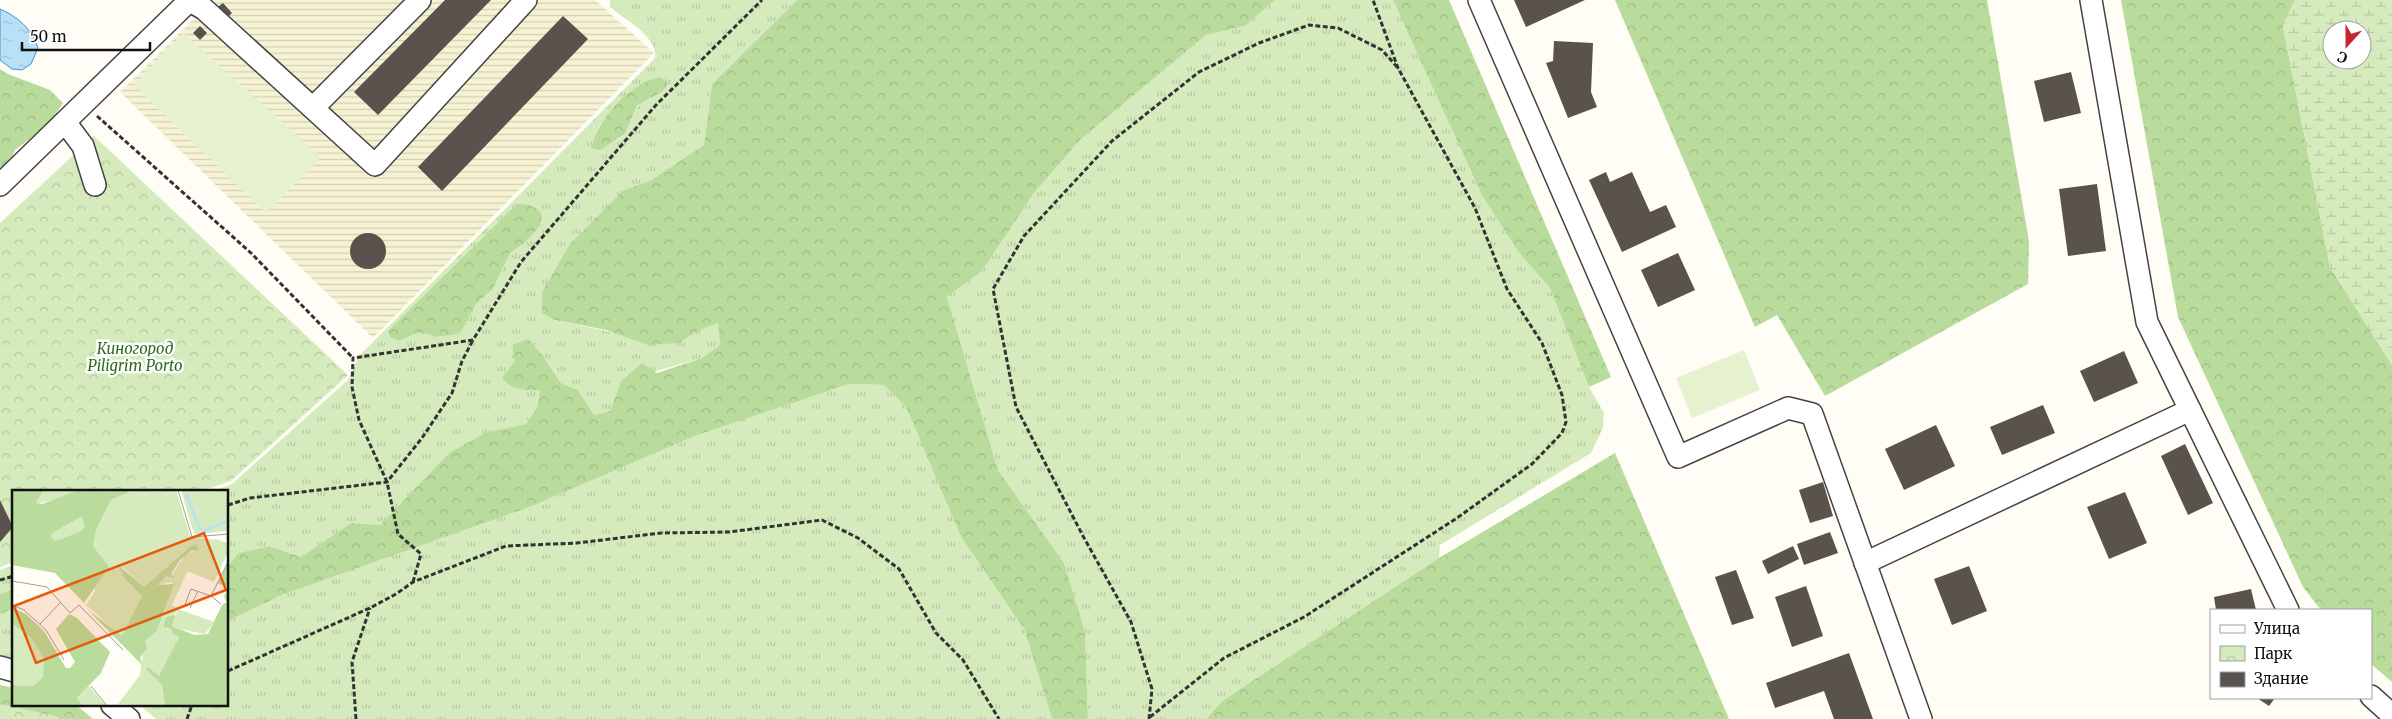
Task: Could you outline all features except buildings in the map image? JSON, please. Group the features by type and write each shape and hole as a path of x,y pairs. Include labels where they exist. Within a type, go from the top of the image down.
{"street":[{"path":"313,108 420,0"},
{"path":"0,185 190,1 204,9 375,165 526,0"},
{"path":"1479,0 1678,457 1788,408 1812,414 1921,719"},
{"path":"2091,0 2147,322 2288,609"},
{"path":"65,122 83,146 95,184"},
{"path":"1865,563 2190,410"},
{"path":"2372,697 2392,715"},
{"path":"113,706 129,719"}],"path":[{"path":"229,505 250,498 387,482 422,438 452,393 462,361 521,262 656,105 762,0"},
{"path":"1149,718 1224,658 1304,617 1457,518 1532,464 1562,433 1566,422 1562,395 1542,343 1508,289 1475,208 1398,68 1373,0"},
{"path":"1149,718 1152,689 1132,622 1083,536 1016,407 993,289 1024,236 1112,141 1199,72 1258,43 1309,25 1338,28 1382,50 1398,68"},
{"path":"83,103 251,253 353,358 352,387 358,420 387,482 398,534 421,554 413,582"},
{"path":"353,358 474,340"},
{"path":"229,671 370,608 413,582 506,546 577,543 661,533 729,532 822,520 858,538 899,569 936,633 963,660 999,719"},
{"path":"356,719 352,662 370,608"},
{"path":"187,719 192,706"}],"shaded area":[{"path":"213,0 595,0 654,53 373,338 120,92"}],"green space":[{"path":"610,0 797,0 712,84 704,145 651,180 624,190 555,320 620,334 679,343 700,330 718,323 720,345 702,358 621,381 610,411 594,415 578,390 561,383 542,355 512,345 515,360 540,389 537,408 526,424 487,432 450,452 380,525 351,523 301,557 269,546 238,553 229,565 229,490 216,490 232,484 348,380 359,356 655,58 655,50 651,43 632,23 610,7","holes":["662,92 637,107 625,134 617,140 591,148 601,123 617,108","540,226 526,242 510,253 493,289 477,303 462,330 454,335 434,337 426,333 416,333"]},
{"path":"797,0 1275,0 1245,26 1206,35 1080,140 1034,193 982,271 947,297 998,470 1064,563 1085,631 1088,719 1053,719 1024,629 961,537 906,407 884,385 849,384 695,436 530,507 282,595 229,621 229,565 238,553 269,546 301,557 351,523 380,525 450,452 487,432 526,424 537,408 540,390 515,388 502,378 515,361 512,345 528,339 542,355 561,383 578,390 594,415 610,411 621,381 642,363 657,373 702,358 720,345 718,323 700,330 679,343 648,345 606,330 555,320 542,313 542,292 570,244 624,190 651,180 704,145 712,84"},
{"path":"1275,0 1393,0 1437,93 1520,254 1550,288 1589,387 1604,413 1603,428 1591,453 1440,545 1439,558 1222,701 1206,719 1088,719 1085,631 1064,563 998,470 947,297 982,271 1034,193 1080,140 1206,35 1245,26"},
{"path":"1393,0 1449,0 1611,377 1589,387 1550,288 1520,254 1482,195"},
{"path":"1615,0 1987,0 2029,241 2028,284 1825,396 1777,315 1755,327"},
{"path":"2121,0 2295,0 2283,26 2330,267 2392,365 2392,682 2372,665 2372,609 2320,609 2303,587 2178,317"},
{"path":"2295,0 2392,0 2392,365 2330,267 2283,26"},
{"path":"183,33 321,157 266,213 134,85"},
{"path":"0,69 8,74 50,90 63,103 48,125 15,150 7,169 0,176"},
{"path":"661,77 668,84 662,92 637,106 625,134 600,150 591,148 601,125 617,103 638,86"},
{"name":"Киногород Piligrim Porto","path":"94,136 348,375 231,481 205,490 12,490 12,563 0,567 0,223"},
{"path":"517,204 528,205 537,209 542,215 540,226 526,242 510,253 493,289 477,303 462,330 454,335 434,337 426,333 416,333 399,341 390,337 388,331"},
{"path":"1744,350 1760,390 1692,418 1676,378"},
{"path":"849,384 884,385 906,407 961,537 1024,629 1053,719 156,719 141,706 229,706 229,621 282,595 530,507 695,436"},
{"path":"1615,453 1729,719 1206,719 1222,701 1439,558"},
{"path":"12,566 12,590 0,594 0,570"},
{"path":"12,590 12,610 0,614 0,594"},
{"path":"12,610 12,658 0,655 0,614"},
{"path":"0,685 12,688 12,706 74,706 80,708 93,719 0,719"},
{"path":"0,704 56,716 60,719 0,719"}],"water":[{"path":"0,9 23,24 36,41 38,48 31,64 22,70 12,69 0,60"}]}
